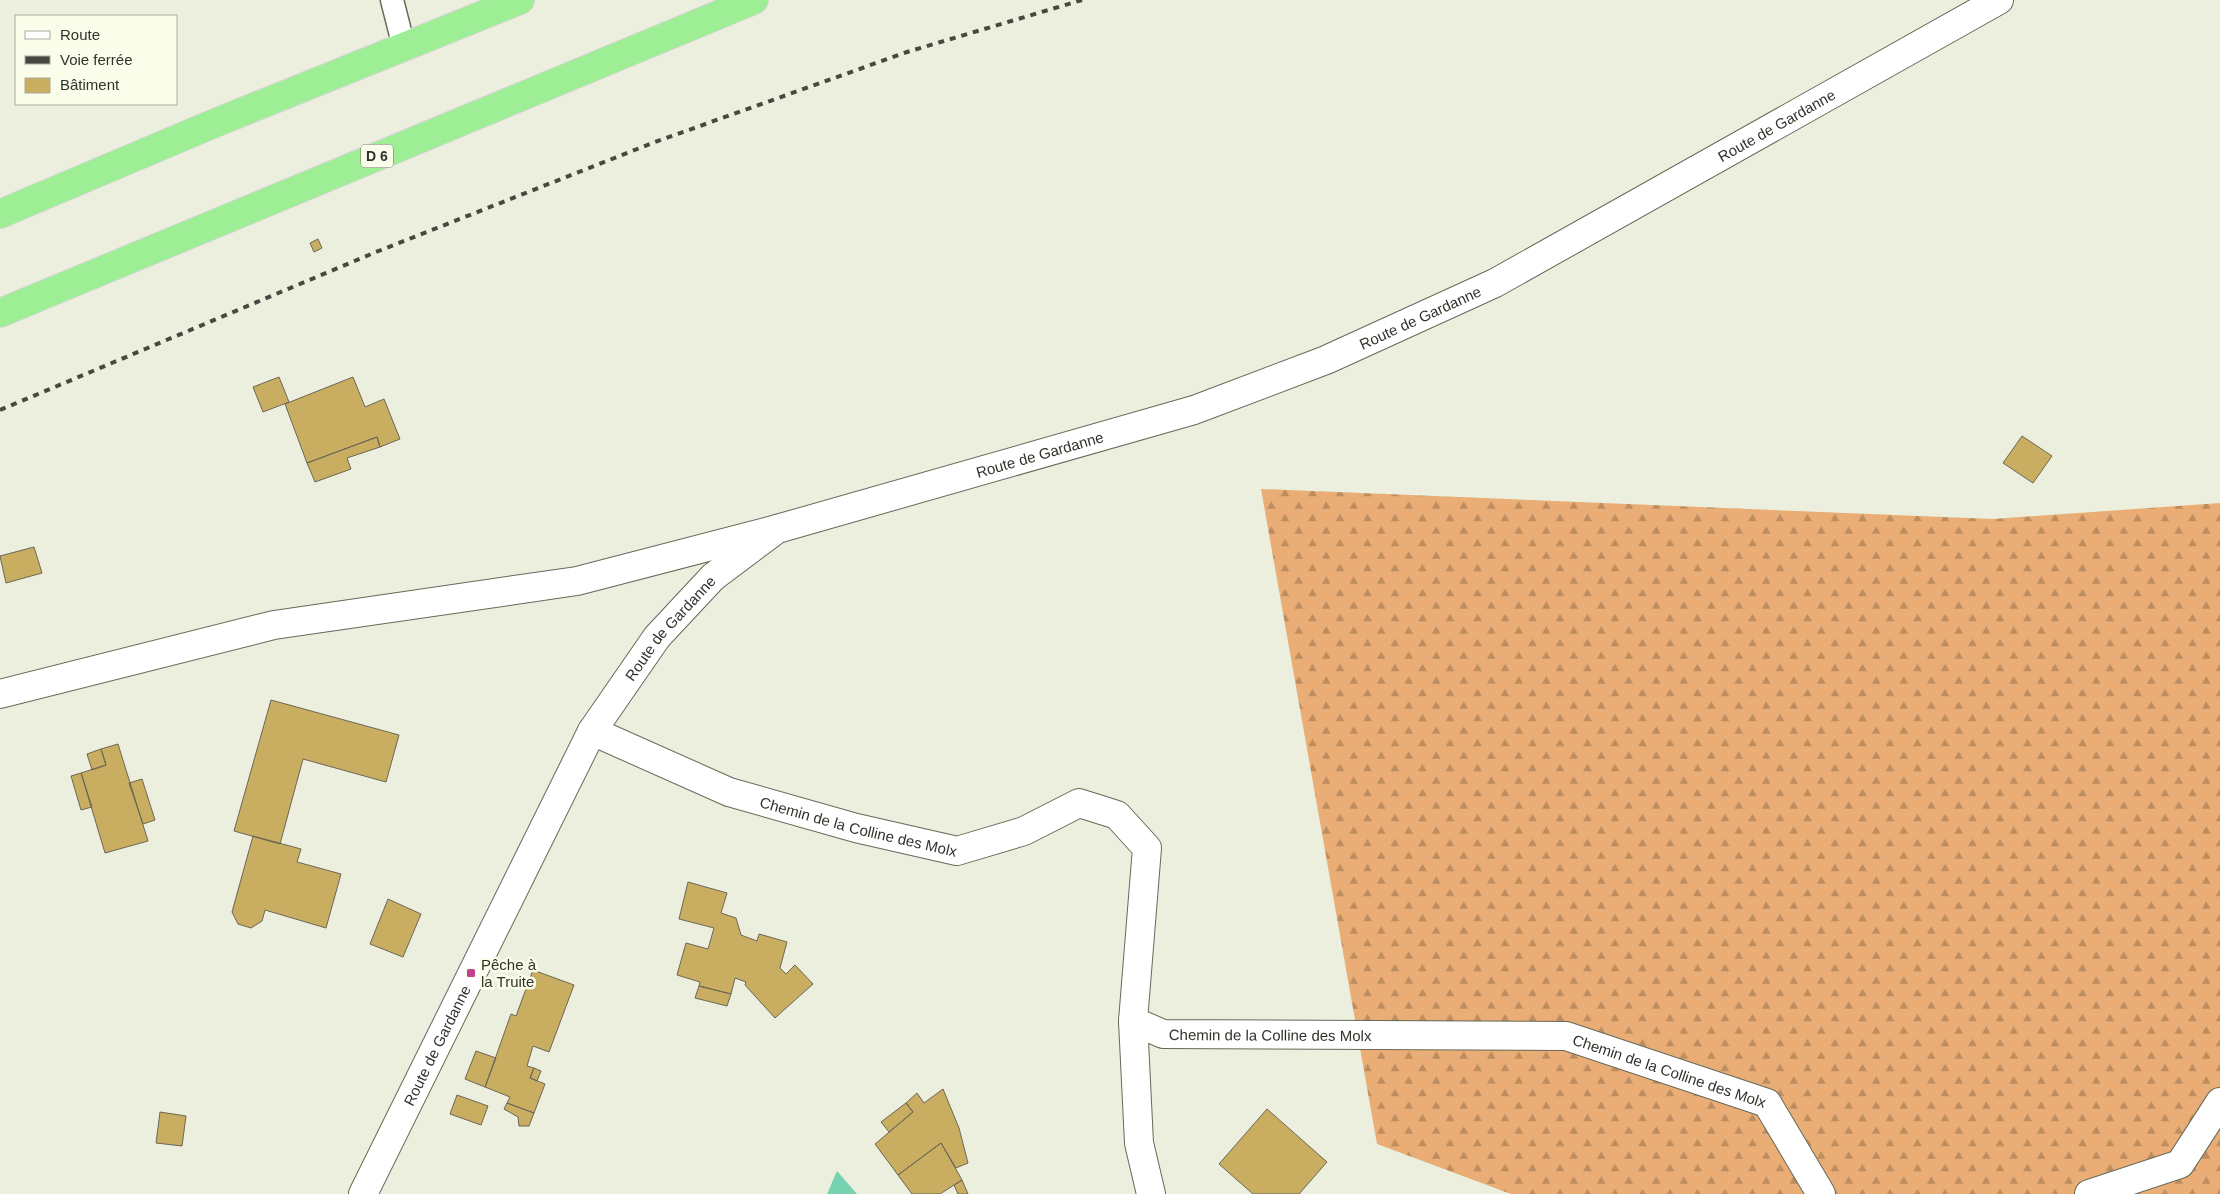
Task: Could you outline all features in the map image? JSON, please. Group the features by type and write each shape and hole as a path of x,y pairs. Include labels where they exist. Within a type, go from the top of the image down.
{"highway":[{"path":"0,214 215,123 520,0"},
{"name":"D 6","path":"0,313 754,0"}],"street":[{"name":"Route de Gardanne","path":"362,1194 592,731 657,638 713,577 777,529 1194,410 1326,360 1495,283 2000,0"},
{"path":"0,694 274,626 577,581 777,529"},
{"name":"Chemin de la Colline des Molx","path":"592,731 729,792 856,828 957,851 1024,831 1079,803 1117,815 1147,848 1134,1021 1163,1034 1566,1036 1767,1103 1822,1194"},
{"path":"1134,1021 1139,1143 1152,1194"},
{"path":"2089,1194 2180,1164 2220,1102"}],"lane":[{"path":"392,0 404,46"}],"green space":[{"path":"1261,489 1993,519 2220,503 2220,1194 1511,1194 1377,1144"}],"shaded area":[{"path":"837,1171 857,1194 827,1194"}],"building":[{"path":"318,239 322,248 314,252 310,243"},
{"path":"279,377 289,402 263,412 253,387"},
{"path":"353,377 365,407 384,399 400,439 380,447 377,437 307,463 285,404"},
{"path":"2022,436 2052,456 2033,483 2003,463"},
{"path":"377,437 380,447 347,458 351,469 315,482 307,463"},
{"path":"34,547 42,573 6,583 0,556"},
{"path":"271,700 399,735 386,782 303,759 280,844 234,831"},
{"path":"118,744 148,841 105,853 81,773 106,765 101,749"},
{"path":"101,749 106,765 92,770 87,754"},
{"path":"81,773 92,807 81,810 71,776"},
{"path":"142,779 155,820 143,824 129,783"},
{"path":"253,836 301,849 297,862 341,874 326,928 265,910 262,921 251,928 238,924 232,912"},
{"path":"688,882 727,893 721,913 736,918 741,935 757,941 759,934 787,942 780,968 786,974 795,965 813,984 775,1018 745,985 746,982 735,978 731,994 699,986 700,982 677,975 686,943 708,949 714,928 679,919"},
{"path":"388,899 421,914 403,957 370,944"},
{"path":"533,970 574,985 549,1052 533,1046 527,1066 534,1068 530,1078 545,1084 534,1113 507,1103 510,1097 485,1087 511,1014 516,1016"},
{"path":"699,986 731,994 727,1006 695,998"},
{"path":"476,1051 496,1058 485,1087 465,1079"},
{"path":"534,1068 541,1071 537,1081 530,1078"},
{"path":"943,1089 959,1128 968,1163 956,1168 941,1143 898,1175 875,1144 913,1112 906,1103 917,1093 924,1103"},
{"path":"457,1095 488,1106 481,1125 450,1114"},
{"path":"507,1103 534,1113 529,1126 519,1126 518,1117 504,1109"},
{"path":"906,1103 913,1112 889,1132 881,1122"},
{"path":"1267,1109 1327,1162 1299,1194 1253,1194 1219,1164"},
{"path":"160,1112 186,1116 182,1146 156,1143"},
{"path":"941,1143 962,1180 940,1194 912,1194 898,1175"},
{"path":"962,1180 968,1194 958,1194 954,1185"}],"railway":[{"path":"0,410 376,252 655,142 907,52 1082,0"}],"place":[{"name":"Pêche à la Truite","path":"471,973"}]}
